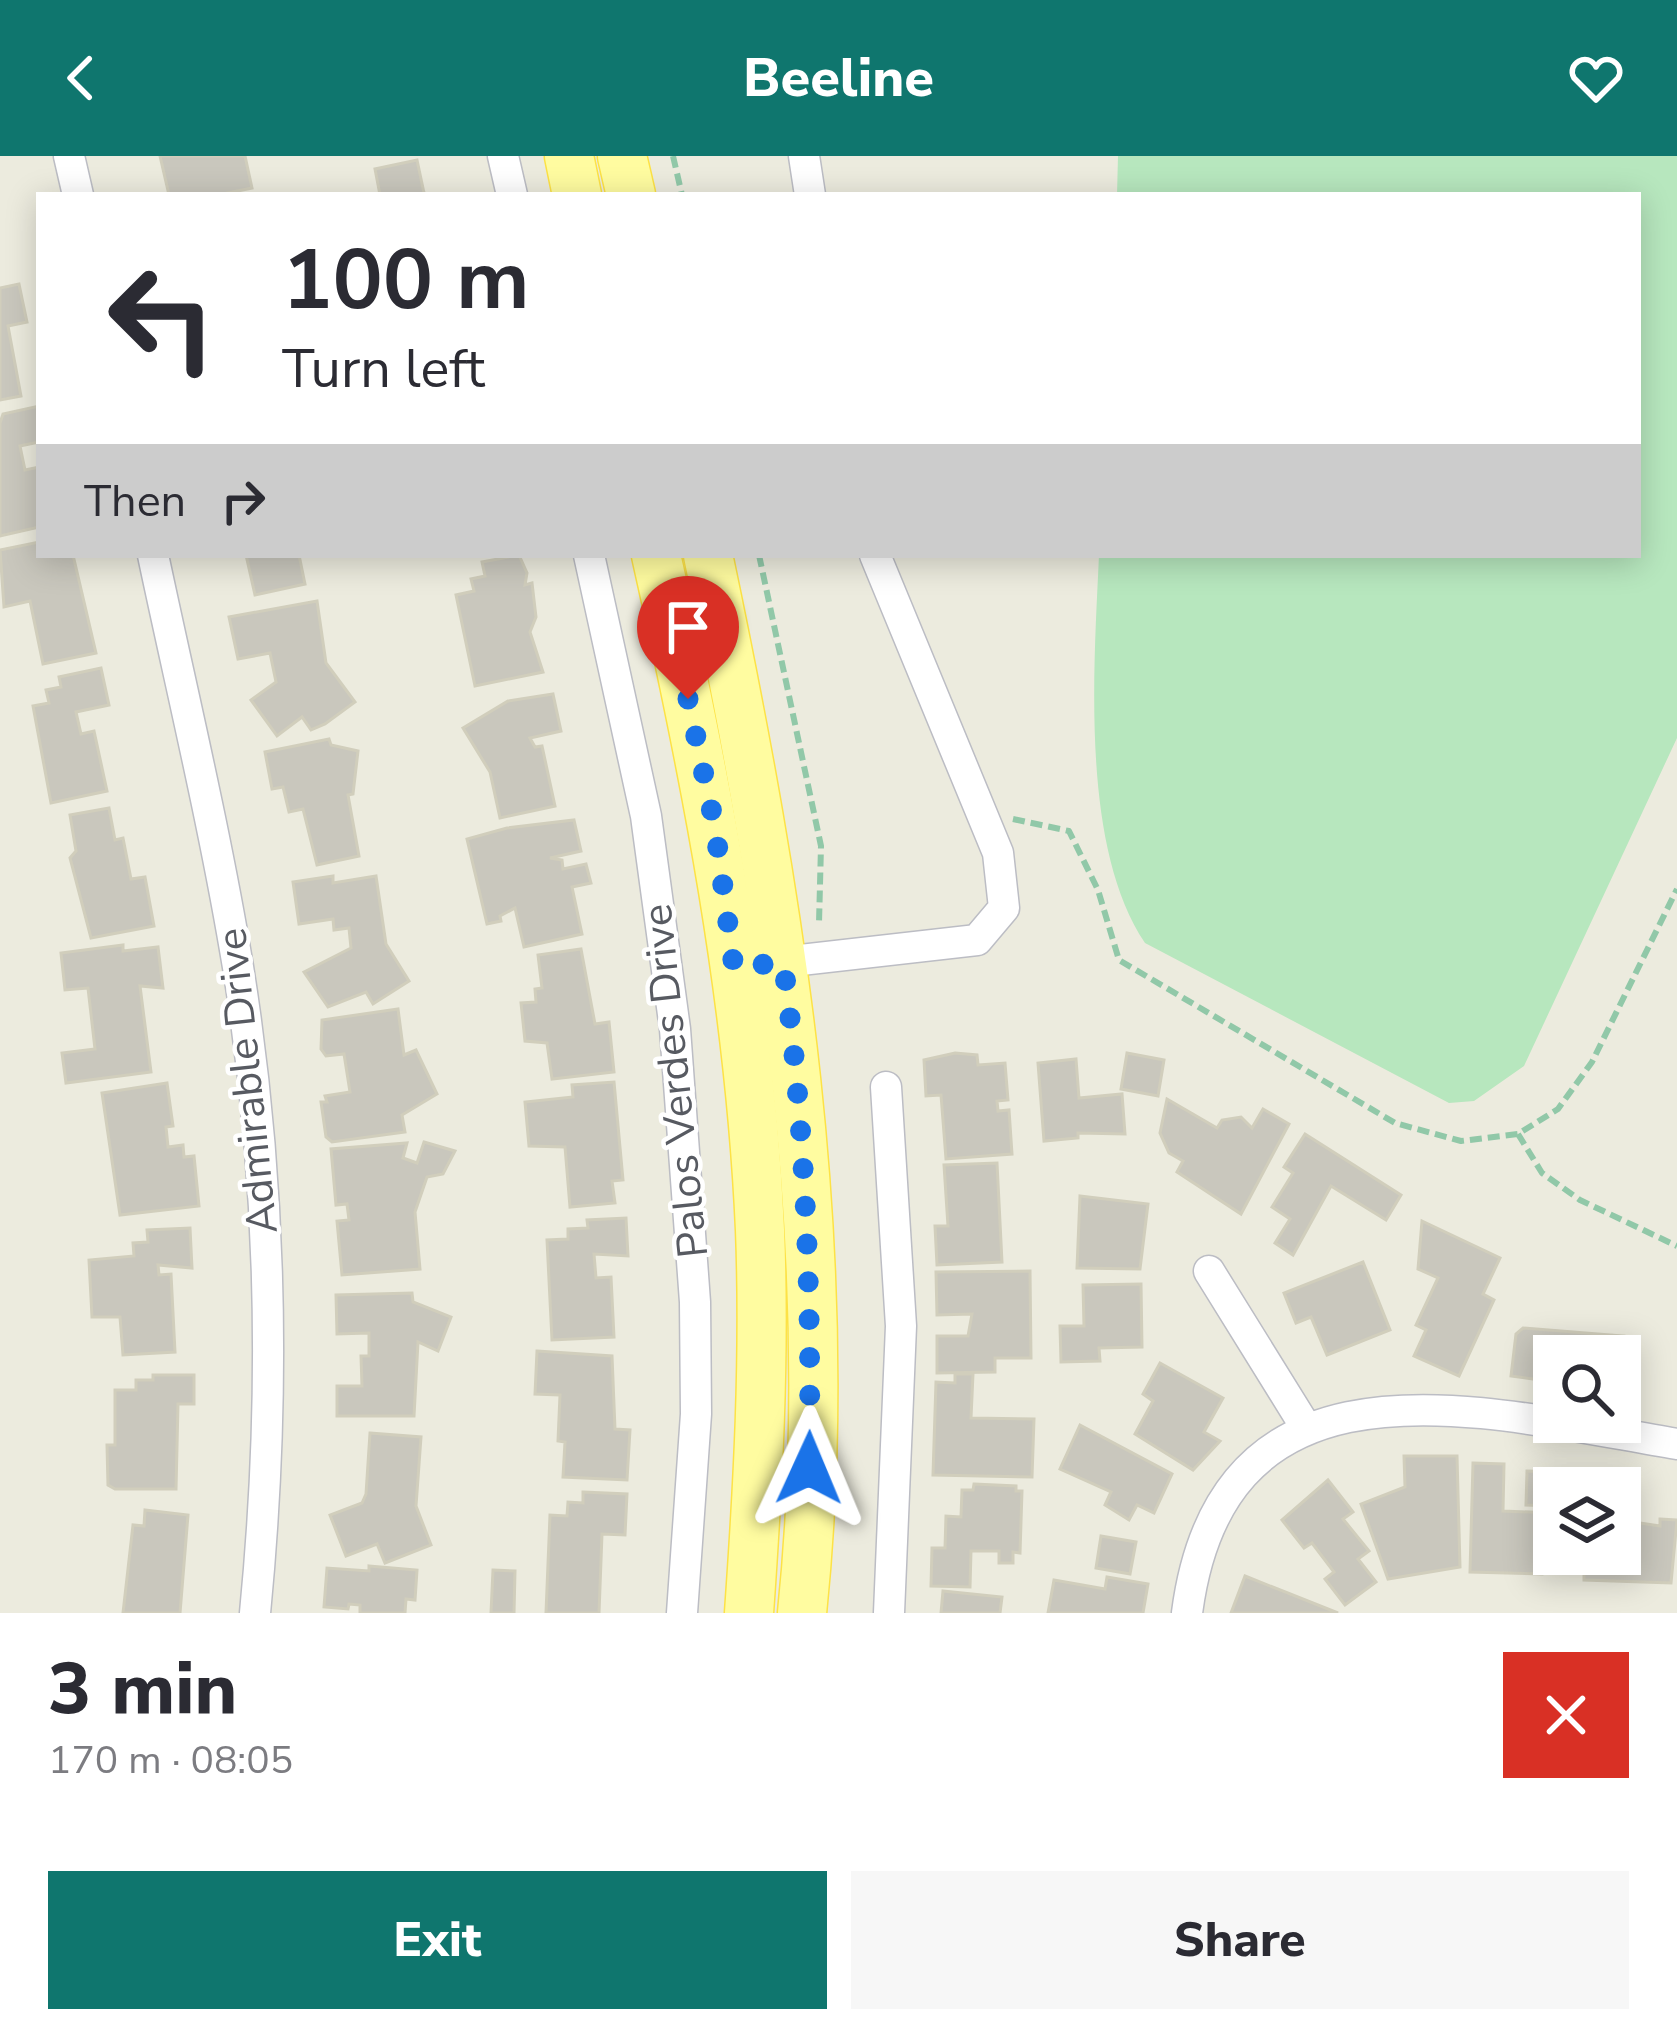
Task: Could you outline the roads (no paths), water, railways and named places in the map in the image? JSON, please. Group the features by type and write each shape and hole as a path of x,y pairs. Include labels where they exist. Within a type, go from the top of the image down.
{"main road":[{"path":"569,156 577,192"},
{"path":"622,156 630,192"},
{"path":"657,558 715,827 760,1228 760,1459 749,1613"},
{"path":"709,558 764,827 799,1088 812,1284 802,1613"},
{"path":"734,968 782,962"}],"street":[{"path":"69,156 76,192"},
{"path":"503,156 511,192"},
{"path":"804,156 810,192"},
{"name":"Admirable Drive","path":"154,558 210,820 252,1079 269,1315 263,1531 254,1613"},
{"name":"Palos Verdes Drive","path":"591,558 646,816 675,1029 695,1302 696,1414 682,1613"},
{"path":"782,962 977,940 1004,908 998,853 876,558"},
{"path":"886,1087 901,1326 889,1613"},
{"path":"1209,1271 1307,1430"},
{"path":"1186,1613 1203,1534 1234,1484 1270,1451 1346,1414 1388,1408 1471,1412 1677,1444"}]}
